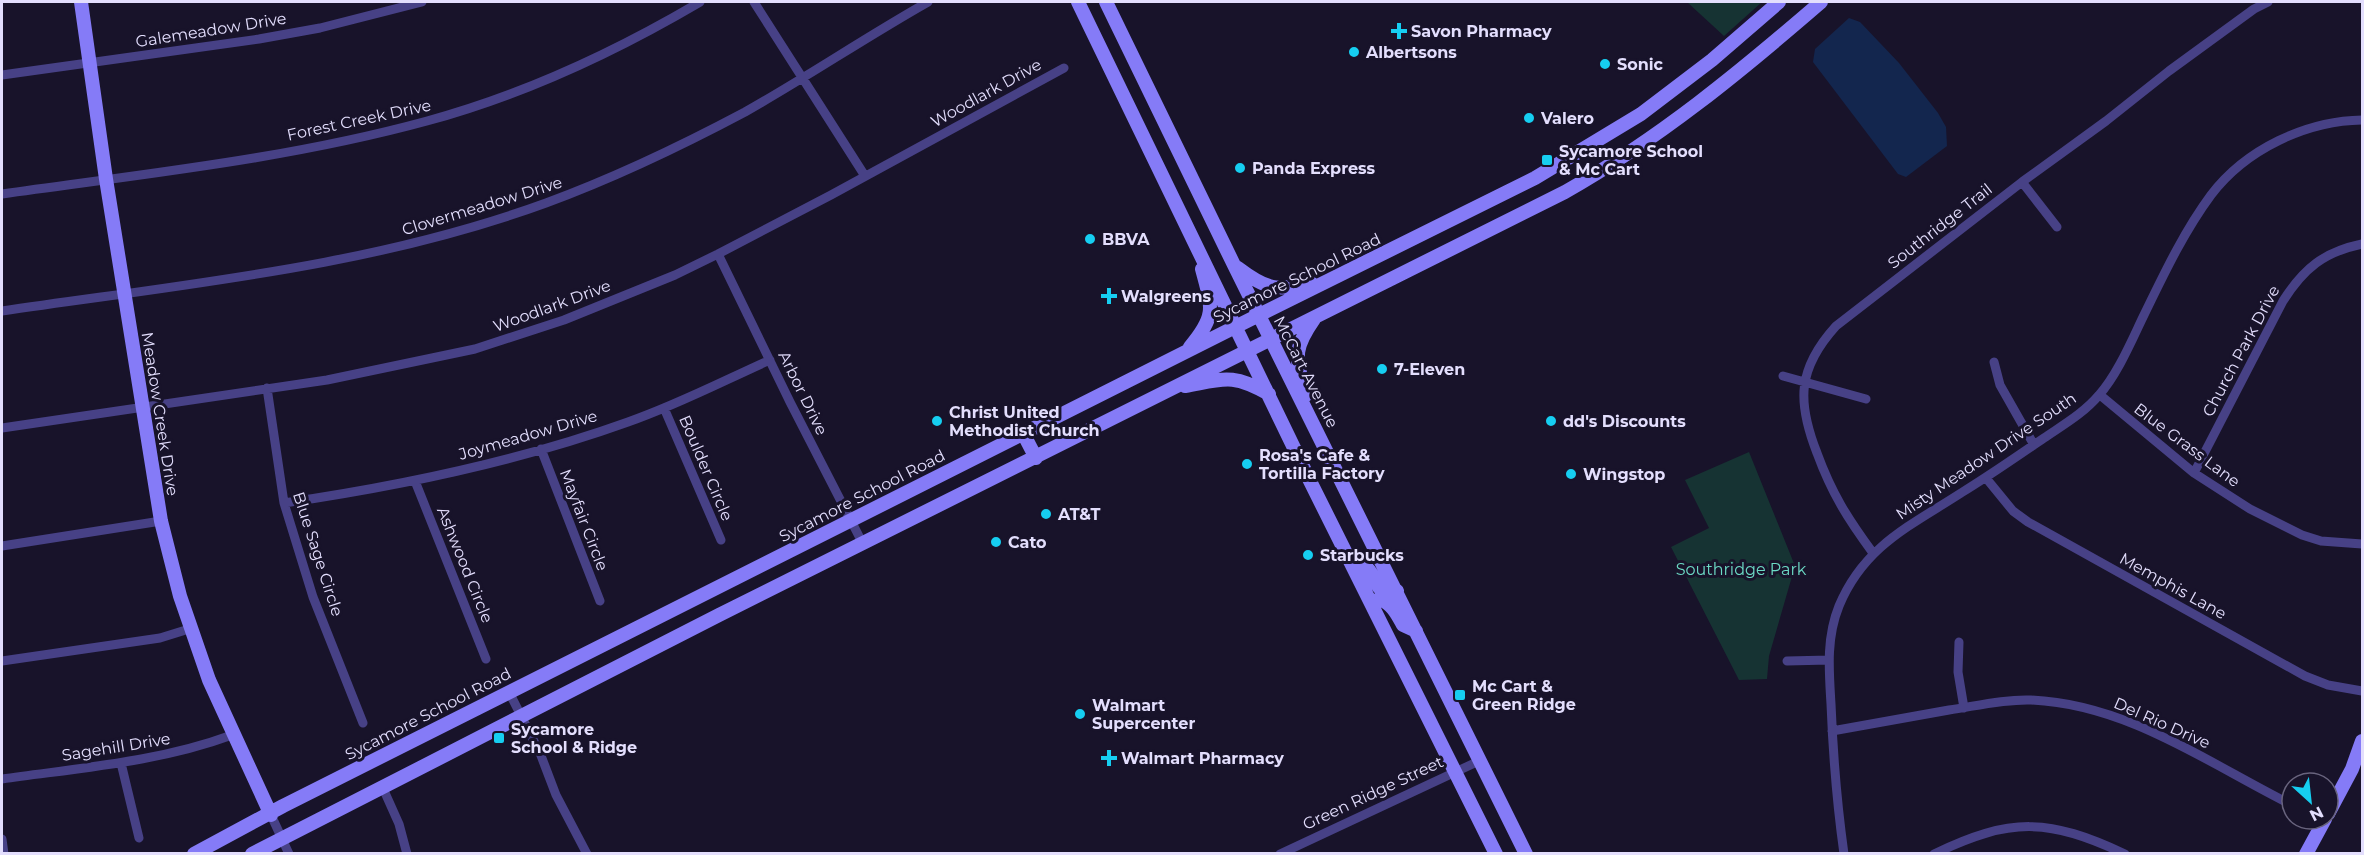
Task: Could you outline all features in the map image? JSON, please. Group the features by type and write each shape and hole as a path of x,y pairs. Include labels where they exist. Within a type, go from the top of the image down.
{"main road":[{"name":"Meadow Creek Drive","path":"81,2 106,179 161,521 189,628 232,735 271,815"},
{"path":"1078,2 1496,854"},
{"name":"McCart Avenue","path":"1106,2 1526,854"},
{"name":"Sycamore School Road","path":"194,854 509,692 1236,326 1445,224 1570,159 1676,89 1779,2"},
{"path":"252,854 715,617 1315,318 1597,174 1692,110 1821,2"},
{"path":"1676,89 1692,110"},
{"path":"1147,141 1168,129"},
{"path":"1445,224 1455,247"},
{"path":"1187,351 1202,333 1212,308 1194,238"},
{"path":"1234,265 1257,282 1286,289 1334,278"},
{"path":"1309,415 1296,356 1301,337 1315,318"},
{"path":"1171,388 1225,378 1248,382 1269,394"},
{"path":"1023,433 1036,458"},
{"path":"1350,558 1367,567 1381,590 1388,593 1397,591"},
{"path":"704,594 715,617"},
{"path":"1372,602 1380,598 1387,602 1396,611 1403,625 1416,631"},
{"path":"2340,791 2352,769 2362,741"},
{"path":"2306,854 2318,831"}],"street":[{"name":"Galemeadow Drive","path":"2,75 201,48 320,28 422,2"},
{"name":"Forest Creek Drive","path":"2,194 318,146 428,121 559,74 619,48 700,2"},
{"path":"754,2 865,176"},
{"name":"Clovermeadow Drive","path":"2,311 256,275 347,259 407,246 506,217 581,190 745,111 928,2"},
{"name":"Southridge Trail","path":"1874,553 1847,518 1826,478 1806,420 1803,399 1805,382 1818,349 1836,326 2022,182 2207,43 2254,9 2268,2"},
{"name":"Woodlark Drive","path":"2,428 327,380 475,349 564,320 675,275 718,254 1064,68"},
{"name":"Misty Meadow Drive South","path":"1844,854 1837,806 1829,642 1838,607 1858,570 1887,540 1986,478 2073,418 2100,395 2124,355 2175,252 2211,195 2230,174 2281,139 2328,123 2362,120"},
{"path":"2022,182 2057,227"},
{"name":"Church Park Drive","path":"2194,473 2295,281 2323,257 2341,248 2362,244"},
{"name":"Arbor Drive","path":"718,254 863,544"},
{"name":"Joymeadow Drive","path":"284,503 415,481 541,449 664,408 770,360"},
{"path":"1994,362 2000,385 2034,445"},
{"path":"1783,376 1866,399"},
{"name":"Blue Sage Circle","path":"267,388 284,503 313,597 363,723"},
{"name":"Blue Grass Lane","path":"2100,395 2194,473 2250,509 2302,535 2320,541 2362,544"},
{"name":"Boulder Circle","path":"664,408 721,540"},
{"name":"Mayfair Circle","path":"541,449 600,601"},
{"name":"Memphis Lane","path":"1986,478 2013,511 2028,522 2305,676 2328,685 2362,691"},
{"name":"Ashwood Circle","path":"415,481 486,659"},
{"path":"2,546 161,521"},
{"path":"2,661 160,638 189,628"},
{"path":"1959,642 1958,672 1964,708"},
{"path":"1787,661 1829,660"},
{"path":"509,692 587,854"},
{"name":"Del Rio Drive","path":"1832,731 2008,701 2052,702 2097,710 2121,718 2181,745 2280,799"},
{"name":"Sagehill Drive","path":"2,779 121,763 198,748 232,735"},
{"name":"Green Ridge Street","path":"1280,854 1455,770 1479,761"},
{"path":"121,763 139,838"},
{"path":"382,786 399,824 407,854"},
{"path":"271,815 289,854"},
{"path":"1934,854 1969,838 2016,826 2048,826 2068,831 2093,839 2125,854"},
{"path":"2,839 4,854"}],"green space":[{"path":"1687,2 1762,2 1724,36"},
{"name":"Southridge Park","path":"1749,452 1795,566 1769,656 1767,679 1739,680 1671,547 1709,528 1685,480"}],"water":[{"path":"1849,18 1860,22 1899,63 1938,113 1946,127 1947,146 1906,177 1898,174 1813,62 1815,49"}],"place":[{"name":"Savon Pharmacy","path":"1399,31"},
{"name":"Albertsons","path":"1354,52"},
{"name":"Sonic","path":"1605,64"},
{"name":"Valero","path":"1529,118"},
{"name":"Sycamore School & Mc Cart","path":"1547,160"},
{"name":"Panda Express","path":"1240,168"},
{"name":"BBVA","path":"1090,239"},
{"name":"Walgreens","path":"1109,296"},
{"name":"7-Eleven","path":"1382,369"},
{"name":"Christ United Methodist Church","path":"937,421"},
{"name":"dd's Discounts","path":"1551,421"},
{"name":"Rosa's Cafe & Tortilla Factory","path":"1247,464"},
{"name":"Wingstop","path":"1571,474"},
{"name":"AT&T","path":"1046,514"},
{"name":"Cato","path":"996,542"},
{"name":"Starbucks","path":"1308,555"},
{"name":"Mc Cart & Green Ridge","path":"1460,695"},
{"name":"Walmart Supercenter","path":"1080,714"},
{"name":"Sycamore School & Ridge","path":"499,738"},
{"name":"Walmart Pharmacy","path":"1109,758"}]}
